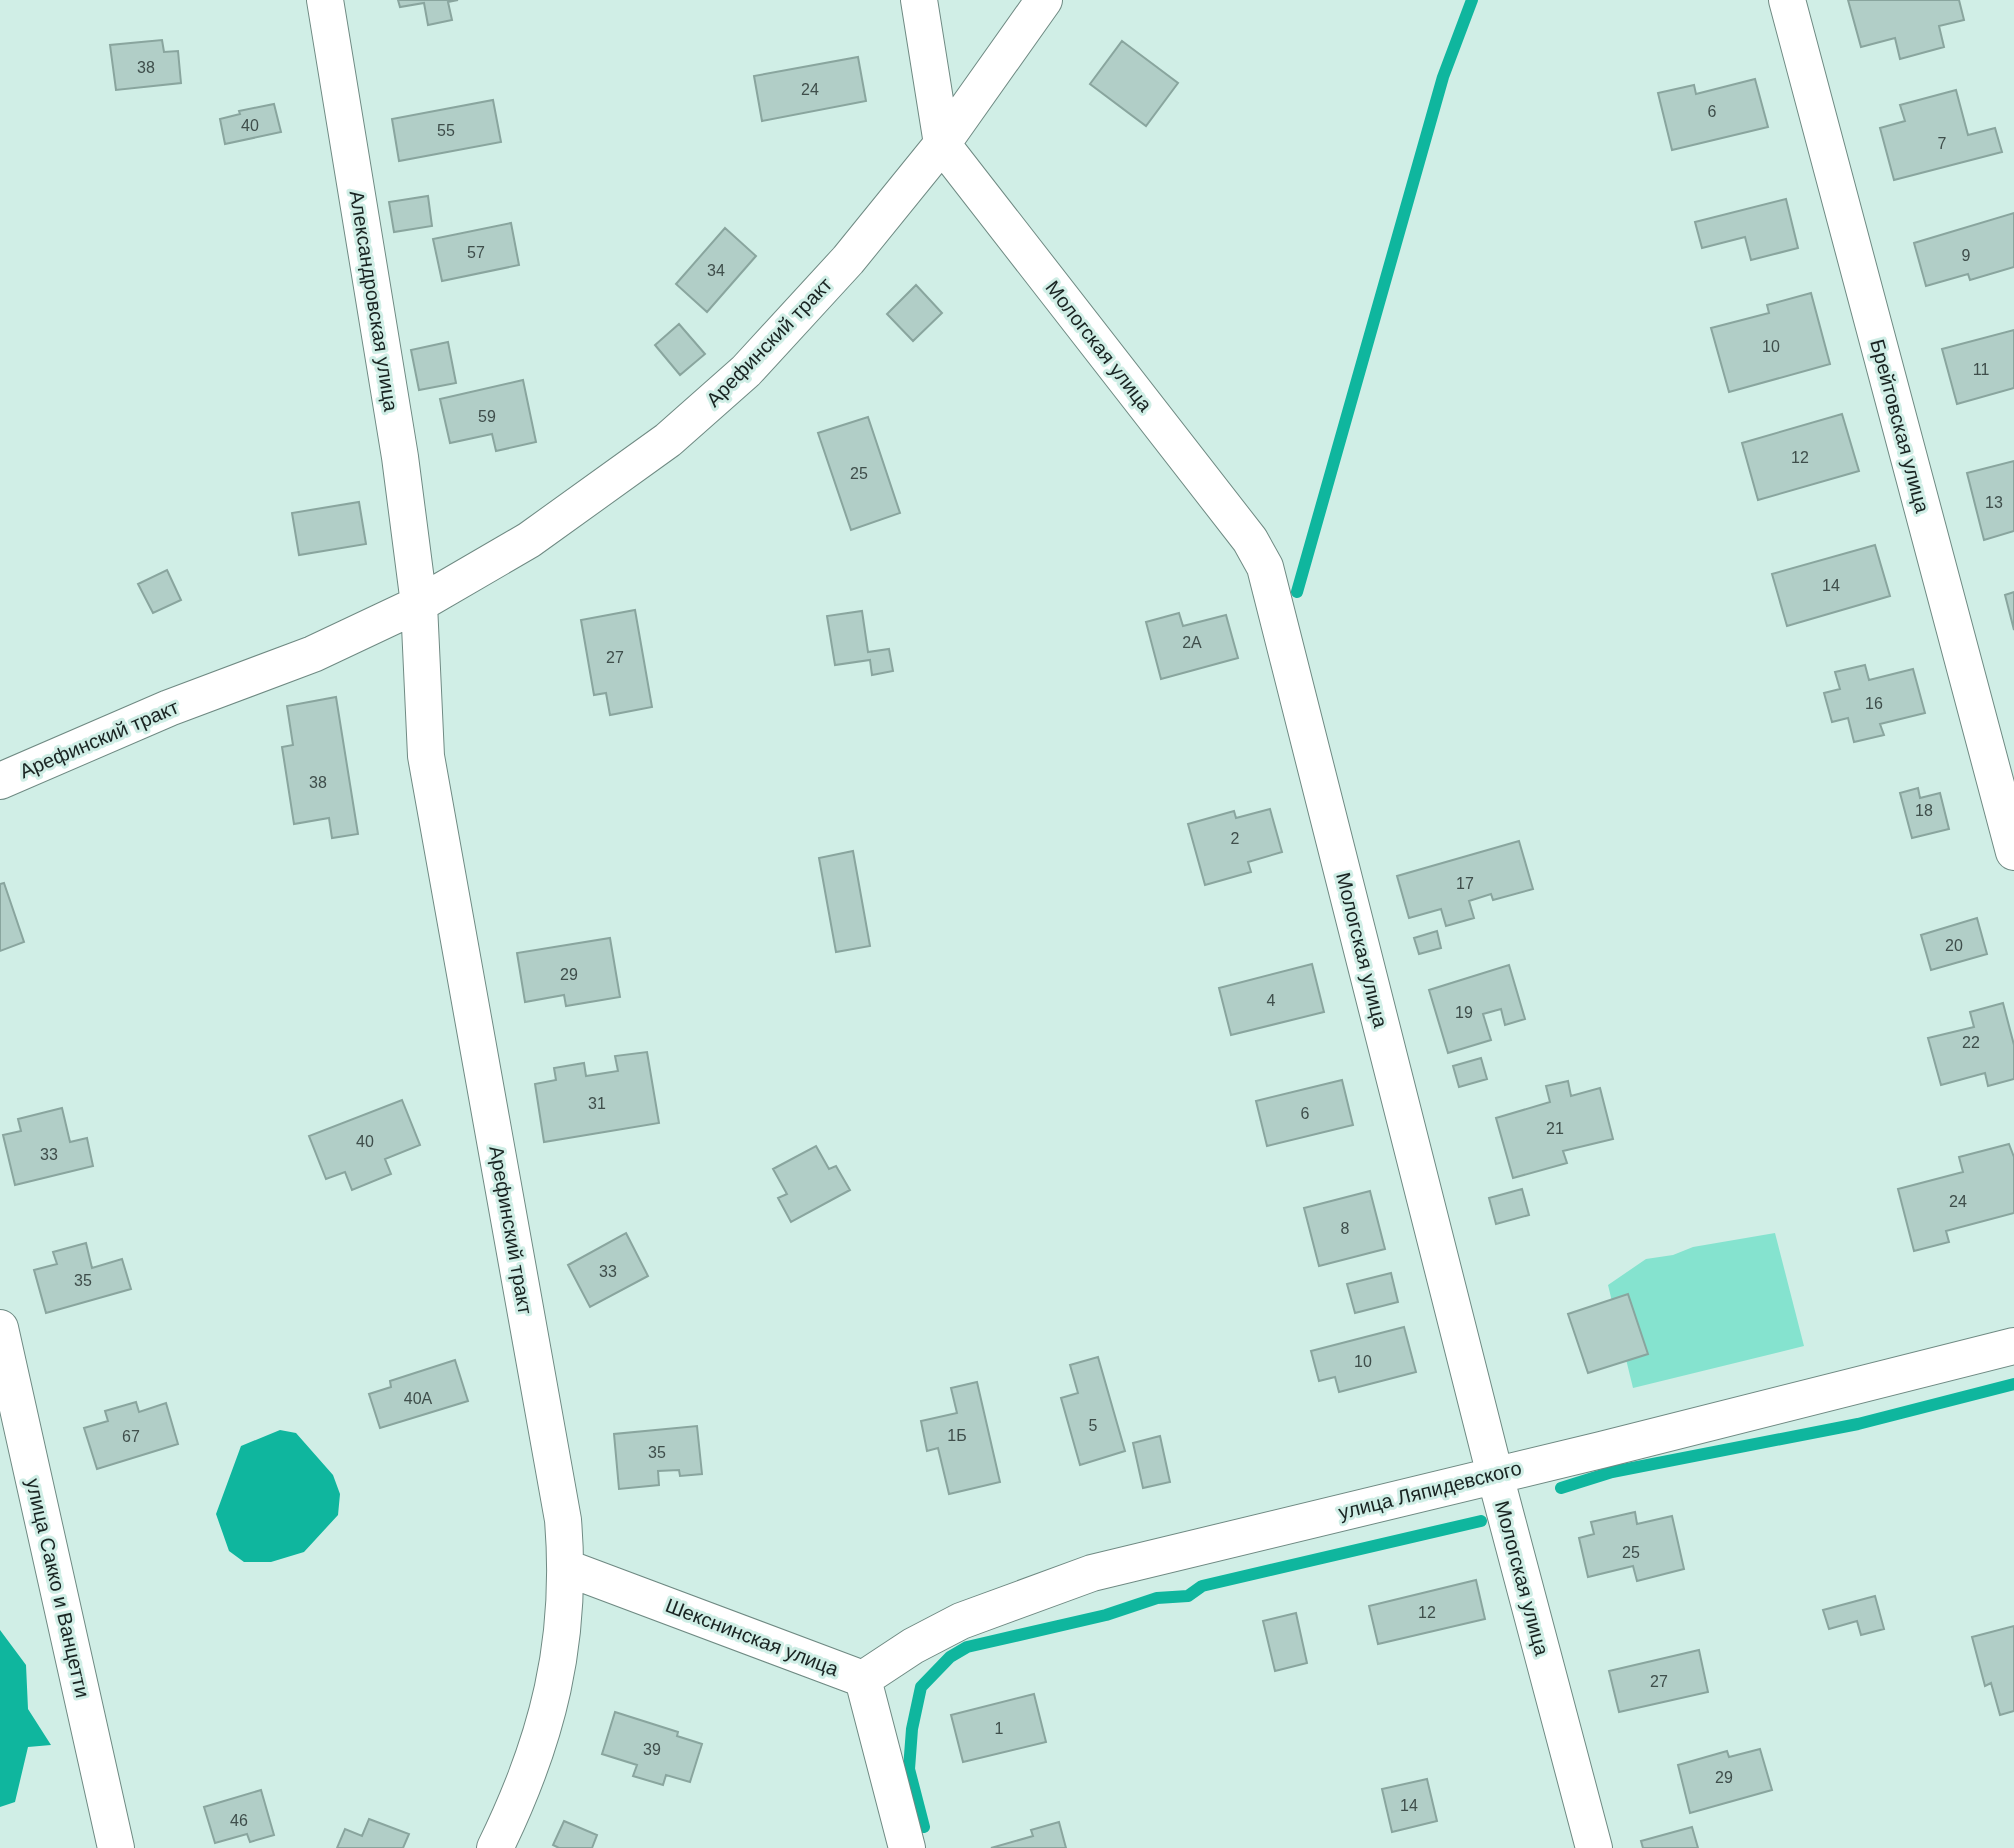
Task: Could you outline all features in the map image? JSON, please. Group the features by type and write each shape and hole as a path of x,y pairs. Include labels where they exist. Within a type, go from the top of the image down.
{"street":[{"name":"Александровская улица","path":"325,0 397,441 419,604"},
{"path":"919,0 942,144"},
{"name":"Арефинский тракт","path":"0,781 169,708 313,654 419,604 529,540 668,440 746,371 838,271 942,144 1044,0"},
{"name":"Брейтовская улица","path":"1787,0 2014,852"},
{"name":"Мологская улица","path":"942,144 1250,540 1265,567 1495,1475 1594,1848"},
{"name":"Арефинский тракт","path":"419,604 426,756 563,1520 567,1568 562,1648 550,1707 532,1763 495,1848"},
{"name":"улица Сакко и Ванцетти","path":"0,1328 116,1848"},
{"name":"улица Ляпидевского","path":"863,1679 913,1646 961,1621 1092,1573 2014,1346"},
{"name":"Шекснинская улица","path":"567,1568 863,1679 907,1848"}],"shaded area":[{"path":"1775,1233 1804,1346 1633,1388 1608,1285 1646,1259 1673,1255 1693,1247"},
{"path":"280,1430 296,1433 333,1475 340,1494 338,1515 304,1552 271,1562 244,1562 229,1551 216,1514 241,1446"},
{"path":"0,1630 26,1665 28,1709 51,1745 28,1747 15,1802 0,1807"}],"building":[{"path":"398,0 458,0 448,2 452,20 428,25 424,3 400,7"},
{"path":"1848,0 1959,0 1964,20 1939,26 1944,47 1900,59 1895,38 1861,47"},
{"path":"162,40 164,52 178,51 181,83 116,90 110,45"},
{"path":"1122,41 1178,83 1146,126 1090,84"},
{"path":"858,57 866,101 762,121 754,76"},
{"path":"1755,79 1768,127 1672,150 1658,93 1694,85 1696,94"},
{"path":"1956,90 1968,135 1995,128 2002,152 1894,180 1880,128 1905,121 1900,105"},
{"path":"493,100 501,142 399,161 392,119"},
{"path":"274,104 281,132 225,144 220,119 240,114 239,111"},
{"path":"428,196 432,226 394,232 389,202"},
{"path":"1786,199 1798,248 1751,260 1745,237 1702,248 1695,222"},
{"path":"2014,213 2014,267 1970,280 1968,274 1926,286 1914,243"},
{"path":"511,223 519,265 442,281 433,239"},
{"path":"725,228 756,256 707,312 676,284"},
{"path":"916,285 942,313 913,341 887,314"},
{"path":"1811,293 1830,364 1729,392 1711,328 1769,313 1767,305"},
{"path":"679,324 705,354 680,375 655,345"},
{"path":"2014,330 2014,388 1957,404 1942,349"},
{"path":"448,342 456,383 419,390 411,350"},
{"path":"523,380 536,442 496,451 492,434 450,443 440,399"},
{"path":"1842,414 1859,471 1758,500 1742,443"},
{"path":"868,417 900,513 851,530 818,433"},
{"path":"2014,461 2014,531 1984,540 1967,473"},
{"path":"359,502 366,544 299,555 292,513"},
{"path":"1875,545 1890,596 1787,626 1772,574"},
{"path":"167,570 181,600 153,613 138,584"},
{"path":"2014,592 2014,630 2005,595"},
{"path":"635,610 652,707 610,715 606,693 594,695 581,620"},
{"path":"862,611 868,652 889,649 893,671 872,675 870,660 835,665 827,616"},
{"path":"1179,613 1183,626 1226,615 1238,658 1161,679 1146,622"},
{"path":"1865,665 1869,680 1913,669 1925,713 1880,724 1884,735 1854,742 1848,718 1832,722 1824,693 1840,689 1835,672"},
{"path":"336,697 358,834 332,838 329,818 294,824 282,747 293,745 287,706"},
{"path":"1918,788 1920,798 1940,793 1949,829 1912,838 1900,793"},
{"path":"1270,809 1282,852 1248,862 1251,872 1205,885 1188,824 1234,811 1236,818"},
{"path":"1519,841 1533,889 1493,900 1491,894 1469,901 1474,918 1446,926 1441,909 1409,918 1397,876"},
{"path":"853,851 870,946 836,952 819,858"},
{"path":"4,883 24,942 0,951 0,884"},
{"path":"1977,918 1987,954 1931,970 1921,935"},
{"path":"1437,931 1441,948 1419,954 1414,938"},
{"path":"610,938 620,997 566,1006 564,995 525,1002 517,953"},
{"path":"1312,964 1324,1012 1231,1035 1219,988"},
{"path":"1509,965 1525,1019 1505,1025 1501,1009 1483,1014 1491,1040 1448,1053 1429,990"},
{"path":"2003,1003 2014,1045 2014,1079 1988,1086 1985,1073 1941,1085 1928,1038 1974,1027 1970,1012"},
{"path":"647,1052 659,1123 544,1142 535,1084 556,1080 554,1068 584,1063 586,1076 618,1071 615,1056"},
{"path":"1481,1058 1487,1079 1459,1087 1453,1066"},
{"path":"1342,1080 1353,1125 1267,1146 1256,1101"},
{"path":"1568,1081 1571,1096 1600,1088 1613,1139 1563,1151 1567,1163 1513,1178 1496,1118 1550,1102 1546,1086"},
{"path":"402,1100 420,1145 385,1159 391,1174 352,1190 345,1172 326,1179 309,1136"},
{"path":"62,1108 70,1142 87,1138 93,1166 15,1185 3,1135 21,1131 18,1119"},
{"path":"2009,1144 2014,1157 2014,1213 1946,1231 1949,1242 1914,1251 1898,1189 1963,1172 1959,1157"},
{"path":"816,1146 829,1169 836,1166 850,1190 791,1222 778,1198 787,1194 773,1169"},
{"path":"1522,1189 1529,1215 1496,1224 1489,1198"},
{"path":"1370,1191 1385,1249 1319,1266 1304,1208"},
{"path":"626,1233 648,1276 590,1307 568,1265"},
{"path":"86,1243 92,1268 122,1259 131,1289 46,1313 34,1270 57,1264 53,1252"},
{"path":"1391,1273 1398,1302 1355,1313 1347,1284"},
{"path":"1628,1294 1648,1354 1588,1373 1568,1314"},
{"path":"1404,1327 1416,1372 1339,1392 1335,1377 1319,1381 1311,1351"},
{"path":"1098,1357 1125,1451 1080,1465 1061,1398 1078,1393 1070,1365"},
{"path":"455,1360 468,1401 380,1428 369,1394 391,1387 390,1381"},
{"path":"977,1382 1000,1482 949,1494 938,1448 927,1451 921,1421 957,1413 951,1388"},
{"path":"136,1402 139,1412 166,1403 178,1444 97,1469 84,1428 108,1421 105,1411"},
{"path":"697,1426 702,1474 680,1476 679,1470 658,1471 659,1485 619,1489 614,1434"},
{"path":"1160,1436 1170,1482 1143,1488 1133,1443"},
{"path":"1635,1512 1637,1524 1672,1516 1684,1569 1637,1581 1633,1566 1588,1577 1579,1538 1594,1534 1591,1522"},
{"path":"1476,1580 1485,1619 1378,1644 1369,1606"},
{"path":"1875,1596 1884,1629 1861,1635 1857,1621 1829,1629 1823,1610"},
{"path":"1296,1613 1307,1663 1275,1671 1263,1621"},
{"path":"2014,1626 2014,1711 2000,1715 1991,1683 1985,1686 1972,1637"},
{"path":"1699,1650 1708,1692 1619,1712 1609,1671"},
{"path":"1034,1694 1046,1742 963,1762 951,1715"},
{"path":"615,1712 678,1732 677,1736 702,1744 690,1782 666,1775 663,1785 633,1776 637,1765 602,1754"},
{"path":"1760,1749 1772,1790 1690,1813 1678,1765 1727,1751 1729,1757"},
{"path":"1427,1779 1437,1821 1392,1832 1382,1789"},
{"path":"261,1790 274,1835 250,1842 247,1834 215,1843 204,1807"},
{"path":"369,1819 409,1834 403,1848 337,1848 345,1829 362,1836"},
{"path":"564,1821 597,1835 592,1848 559,1848 553,1845"},
{"path":"1059,1822 1066,1848 991,1848 1033,1836 1031,1830"},
{"path":"1692,1827 1698,1848 1643,1848 1641,1841"}],"waterway":[{"path":"1297,592 1443,77 1472,0"},
{"path":"1561,1488 1612,1472 1858,1424 2014,1384"},
{"path":"924,1827 909,1769 912,1729 921,1687 950,1657 967,1647 1106,1615 1157,1598 1188,1596 1202,1586 1481,1521"}]}
